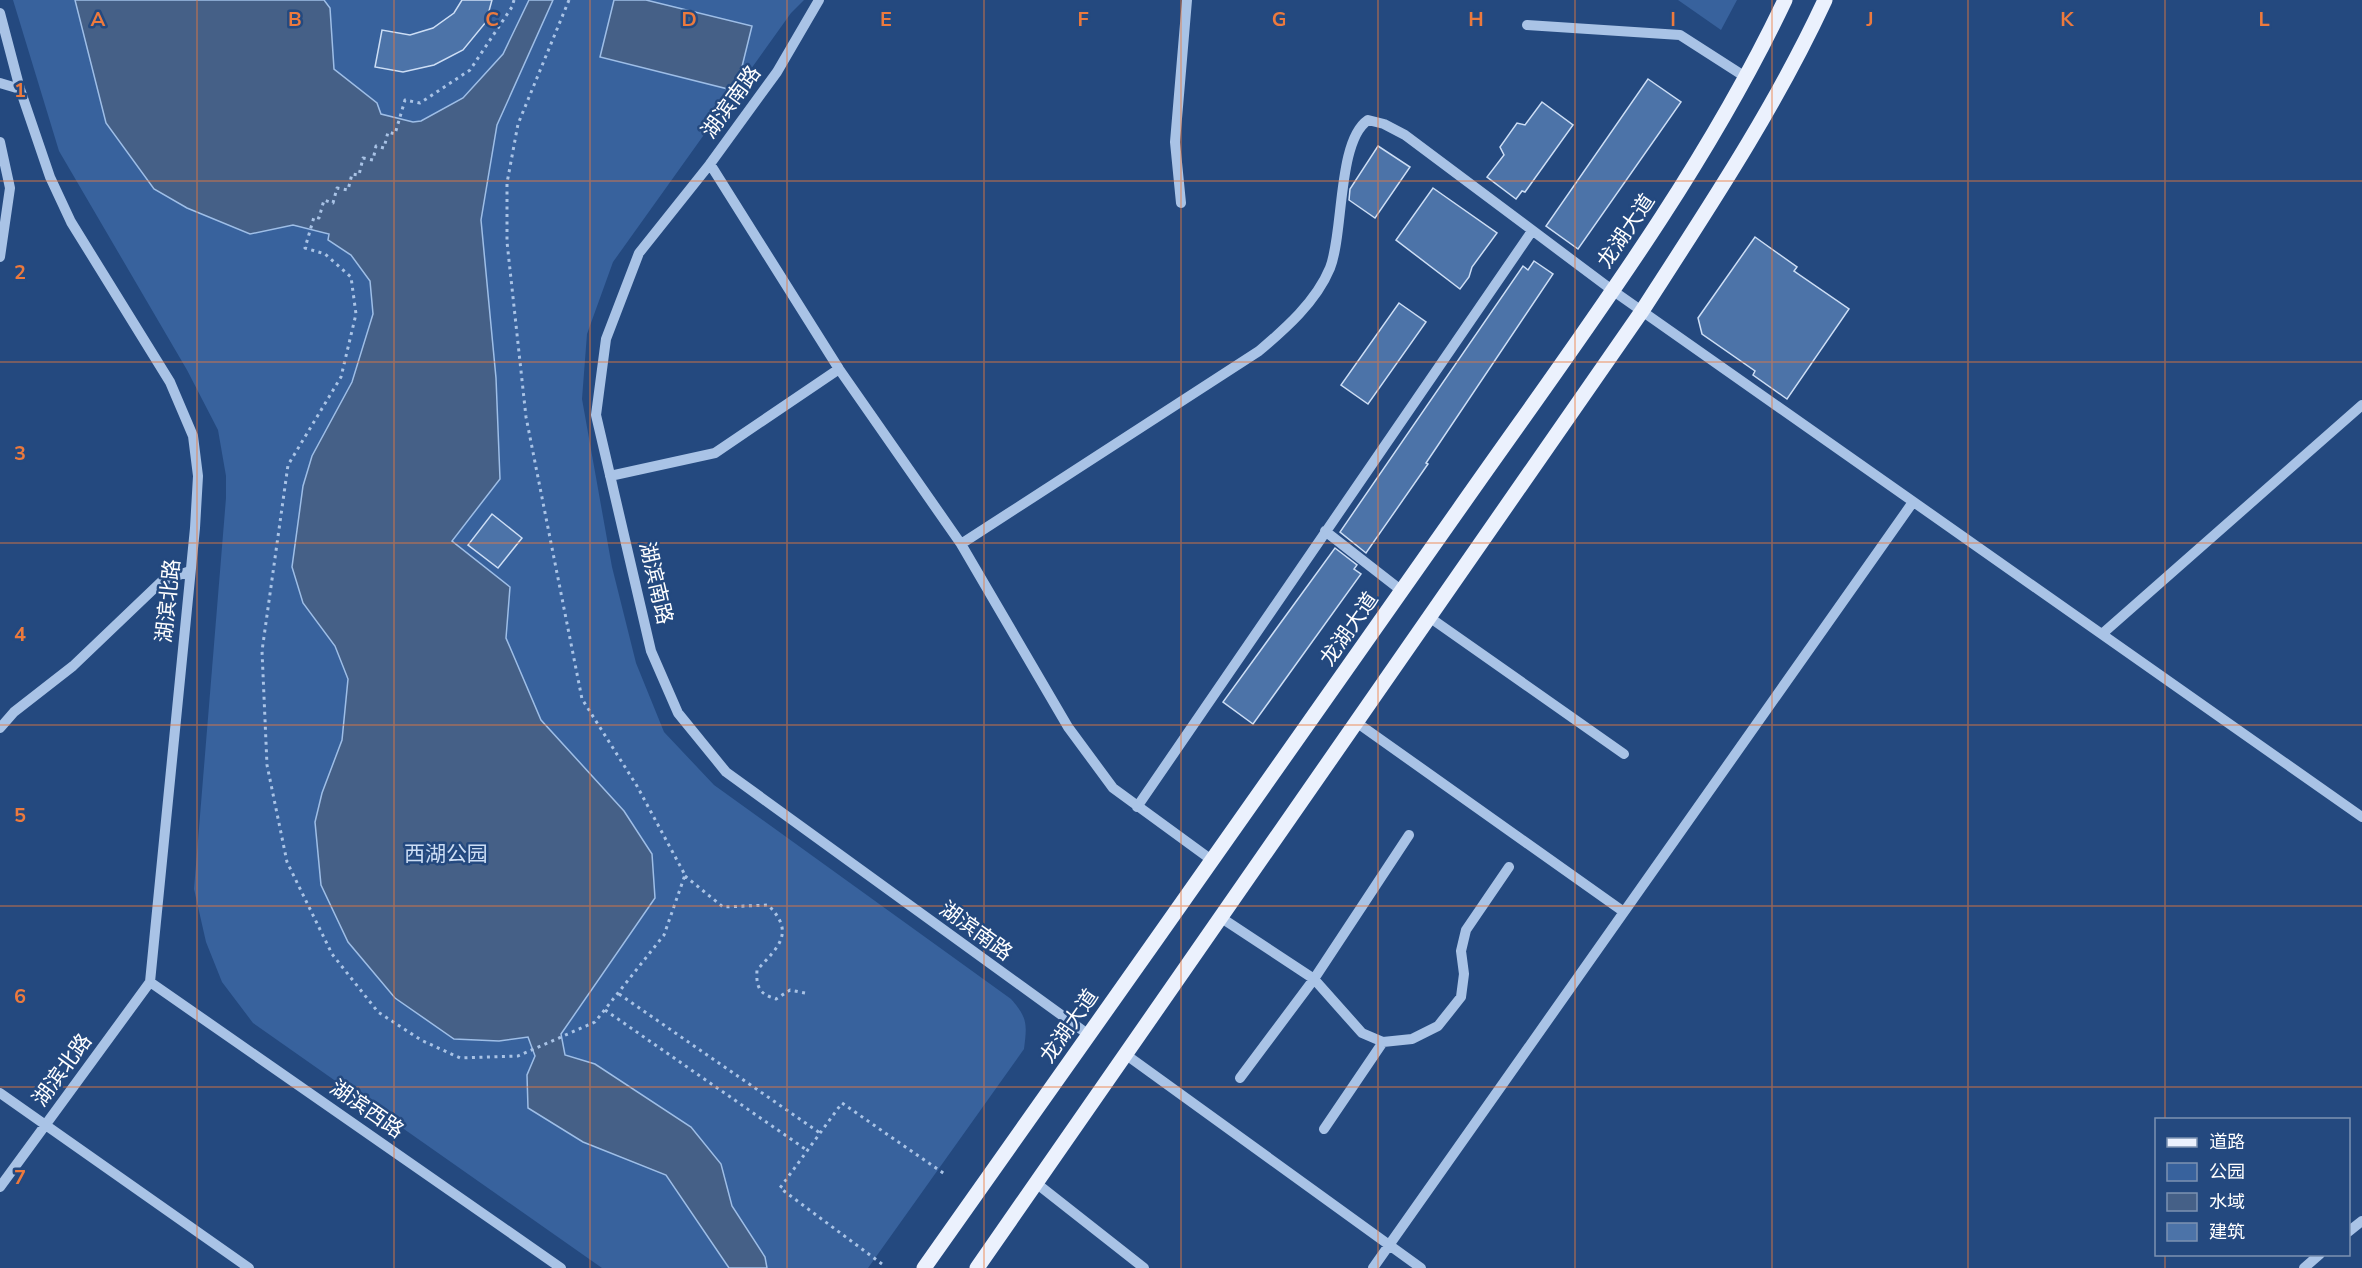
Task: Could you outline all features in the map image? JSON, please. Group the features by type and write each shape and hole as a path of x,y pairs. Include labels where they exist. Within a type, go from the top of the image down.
{"main road":[{"name":"龙湖大道","path":"924,1268 1213,861 1612,290 1705,152 1746,78 1785,0"},
{"path":"977,1268 1642,311 1733,171 1803,46 1825,0"}],"street":[{"name":"湖滨南路","path":"819,0 777,72 710,164 639,253 606,339 596,415 651,651 678,713 726,772 1089,1035"},
{"path":"1181,203 1175,142 1187,0"},
{"name":"湖滨北路","path":"0,13 20,90 50,177 70,222 170,382 193,436 198,476 150,982 0,1187"},
{"path":"1527,25 1680,35 1746,78"},
{"path":"0,83 20,90"},
{"path":"961,544 1259,351 1284,329 1311,299 1330,268 1346,170 1354,138 1359,126 1368,120 1384,124 1405,135 1612,290 2362,817"},
{"path":"0,142 10,188 0,257"},
{"path":"710,164 839,369 961,544 1068,727 1113,788 1213,861"},
{"path":"1137,807 1532,231"},
{"path":"610,476 715,453 839,369"},
{"path":"2102,634 2362,405"},
{"path":"1373,1268 1913,502"},
{"path":"1325,531 1402,591"},
{"path":"0,728 14,712 72,666 162,581 190,571"},
{"path":"1429,617 1623,754"},
{"path":"1356,723 1624,912"},
{"path":"1240,1078 1314,979 1409,835"},
{"path":"1220,917 1314,979 1362,1033 1383,1042 1412,1039 1438,1026 1461,998 1464,974 1461,951 1466,930 1509,867"},
{"name":"湖滨西路","path":"150,982 561,1268"},
{"path":"1324,1129 1383,1042"},
{"path":"1125,1054 1421,1268"},
{"path":"0,1093 249,1268"},
{"path":"1036,1182 1144,1268"},
{"path":"2350,1231 2362,1221"},
{"path":"2304,1268 2318,1256"}],"path":[{"path":"514,0 512,7 470,70 420,103 405,99 395,134 388,132 384,148 376,146 373,160 363,158 359,175 352,174 348,190 337,188 333,203 324,200 319,218 314,217 305,248 325,254 351,277 357,314 341,377 288,465 262,651 267,765 287,862 332,954 378,1012 421,1040 460,1059 518,1056 595,1022 620,994 664,935 684,875"},
{"path":"569,0 518,124 507,183 507,242 526,417 582,699 637,786 684,875 723,908 768,905 779,916 784,933 778,947 757,970 756,985 764,995 776,999 790,990 805,993"},
{"path":"620,994 820,1133"},
{"path":"605,1010 808,1150"},
{"path":"882,1264 780,1188 842,1103 946,1175"}],"green space":[{"name":"西湖公园","path":"13,0 804,0 791,13 613,262 587,334 582,399 612,567 636,663 664,732 714,785 1011,999 1021,1011 1025,1022 1024,1049 868,1268 602,1268 253,1023 222,982 206,942 194,889 226,498 226,476 218,430 187,370 59,151"},
{"path":"1678,0 1737,0 1721,30"}],"water":[{"path":"75,0 324,0 330,8 334,69 377,103 381,114 413,122 421,121 463,98 503,54 529,0 553,0 497,125 481,220 496,378 500,479 452,541 510,587 506,638 541,720 624,811 652,854 655,898 561,1034 565,1055 595,1064 691,1127 721,1164 732,1206 765,1257 767,1268 729,1268 666,1175 583,1142 528,1108 527,1075 535,1056 528,1037 499,1041 454,1039 395,998 348,942 321,885 315,822 322,793 342,740 348,679 335,646 303,603 292,567 303,486 312,456 352,382 373,314 370,281 351,255 328,240 329,234 293,225 250,234 187,208 154,189 106,123"},
{"path":"614,0 646,0 752,26 736,91 600,57"}],"building":[{"path":"462,0 492,0 486,22 463,50 434,65 403,72 375,67 382,30 410,35 433,28 454,13"},
{"path":"1648,79 1681,102 1578,249 1546,226"},
{"path":"1542,102 1573,125 1525,192 1522,191 1516,199 1487,177 1504,155 1500,147 1517,123 1525,125"},
{"path":"1378,146 1410,167 1375,218 1349,200 1350,189"},
{"path":"1433,188 1497,233 1472,267 1469,277 1460,289 1396,240"},
{"path":"1755,237 1797,267 1794,271 1849,309 1787,399 1753,375 1755,371 1702,334 1698,318"},
{"path":"1534,261 1553,274 1426,463 1428,464 1366,553 1340,532 1523,266 1528,270"},
{"path":"1399,303 1426,322 1368,404 1341,385"},
{"path":"492,514 522,538 498,568 468,545"},
{"path":"1335,548 1357,565 1354,569 1361,574 1253,724 1223,702"}]}
